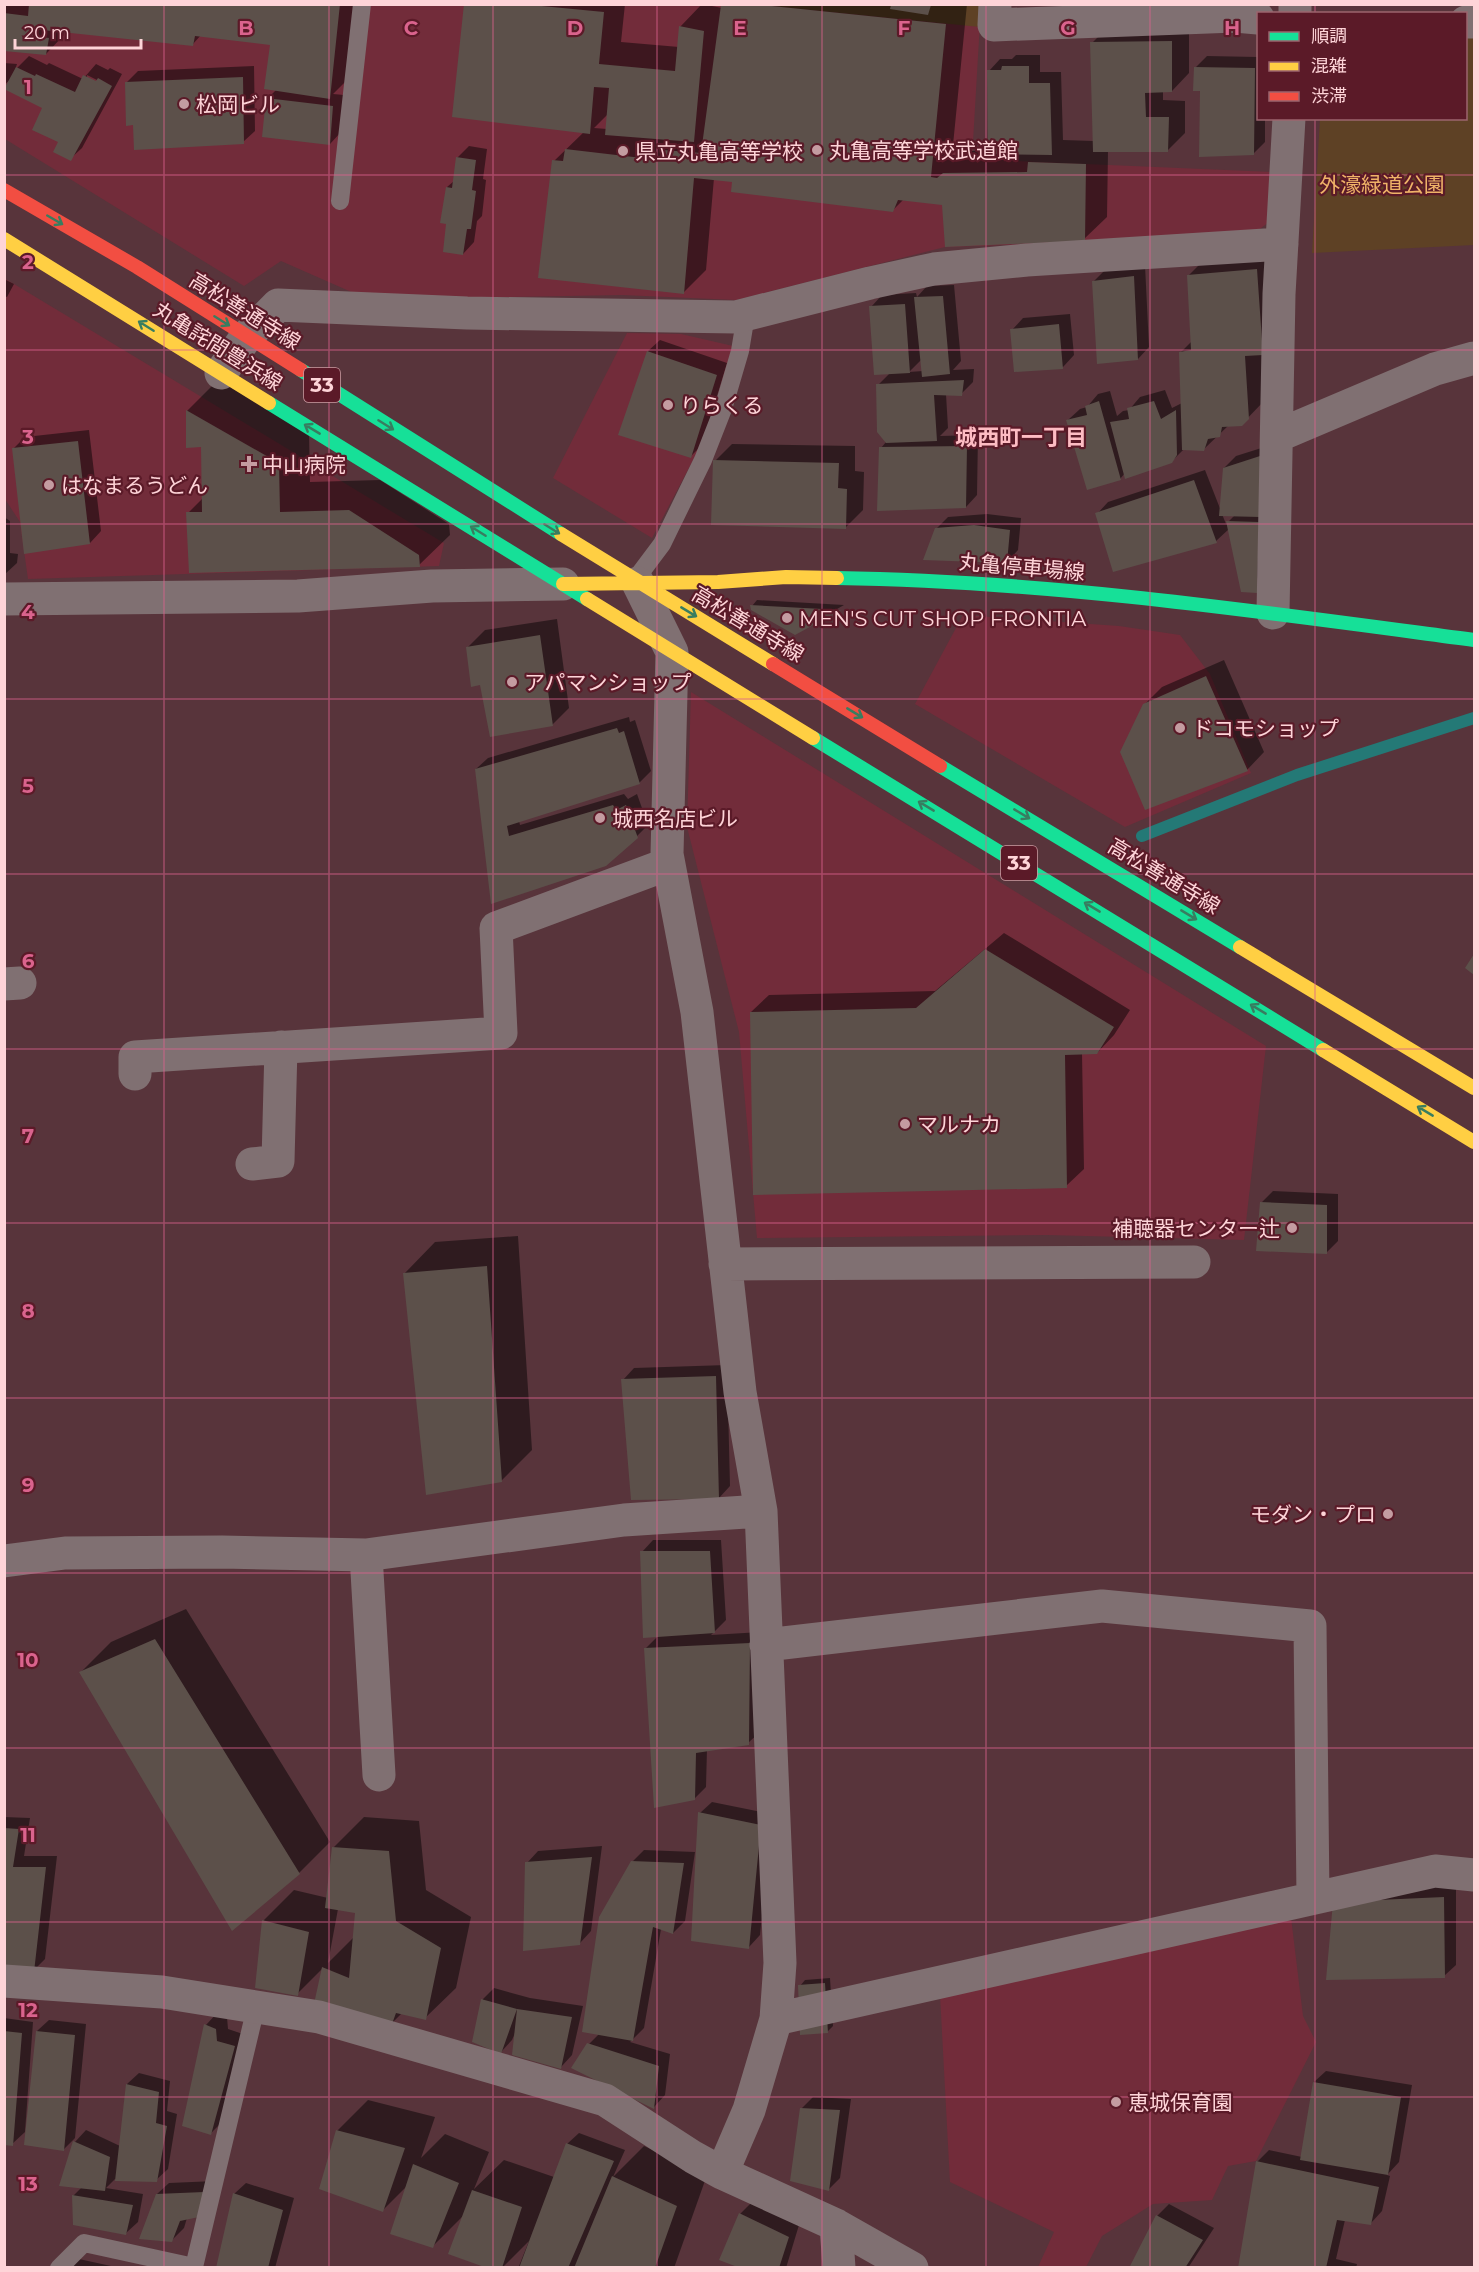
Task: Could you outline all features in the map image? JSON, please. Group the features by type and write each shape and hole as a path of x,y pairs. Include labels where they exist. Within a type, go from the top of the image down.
{"main road":[{"name":"高松善通寺線","path":"4,190 137,267 636,582 1474,1088"},
{"name":"丸亀詫間豊浜線","path":"4,239 563,584"},
{"name":"丸亀停車場線","path":"563,584 718,582 786,577 909,579 1054,590 1273,613 1474,640"},
{"name":"33","path":"563,584 1474,1142"}],"street":[{"path":"995,4 994,25 1224,17 1257,18"},
{"path":"1273,613 1282,244 1289,120"},
{"path":"221,373 246,337 278,305 467,313 736,317 934,269 1027,260 1282,244"},
{"path":"1277,436 1434,369 1474,358"},
{"path":"636,582 672,652 667,854 697,1012 740,1392 761,1510 780,1963 777,2019 749,2110 722,2173"},
{"path":"4,599 298,596 432,586 563,584"},
{"path":"135,1074 135,1057 501,1033 496,928 669,864"},
{"path":"252,1164 278,1161 281,1047"},
{"path":"725,1264 1194,1262"},
{"path":"4,1561 65,1553 222,1552 366,1555 624,1520 761,1510"},
{"path":"366,1555 380,1775"},
{"path":"766,1645 1102,1606 1310,1626 1313,1898"},
{"path":"777,2019 1436,1871 1474,1875"},
{"path":"4,1981 162,1992 319,2017 605,2100 722,2173 836,2225 912,2268"},
{"path":"836,2225 839,2268"}],"lane":[{"path":"340,201 362,4"},
{"path":"636,582 662,544 703,460 723,409 740,351 746,315"},
{"path":"59,2268 84,2243 194,2267 256,2007"}],"shaded area":[{"name":"県立丸亀高等学校","path":"4,5 981,5 972,159 1273,172 1269,222 1249,237 945,247 736,300 622,295 448,298 356,294 281,261 244,286 5,139"},
{"path":"4,278 444,543 439,566 28,579 20,522 5,499"},
{"path":"627,333 681,334 733,346 701,445 652,538 553,478"},
{"path":"963,615 1119,626 1180,635 1210,674 1251,773 1125,827 915,704"},
{"path":"691,692 1266,1046 1244,1240 1047,1235 757,1238 739,1032 687,827"},
{"name":"恵城保育園","path":"1289,1901 1303,2016 1316,2042 1256,2161 1228,2166 1212,2200 1153,2204 1102,2236 1086,2267 1038,2267 1054,2232 950,2182 939,1976"}],"green space":[{"path":"762,5 981,5 980,27"},
{"name":"外濠緑道公園","path":"1467,36 1474,36 1474,245 1312,253 1320,120 1467,120"}],"building":[{"path":"29,4 340,4 330,99 264,89 270,45 195,36 193,46 33,29 33,36 49,38 46,55 4,51 4,13 28,16"},
{"path":"464,4 521,4 604,12 599,64 675,71 679,26 704,31 694,142 605,135 609,88 594,87 590,134 452,117"},
{"name":"丸亀高等学校武道館","path":"721,5 761,5 946,24 931,177 937,178 943,173 1027,172 1028,162 1086,164 1085,241 945,247 942,205 898,200 893,212 731,192 732,182 694,178 684,294 538,278 552,160 563,161 565,149 659,160 663,150 701,153"},
{"path":"891,5 931,5 928,15 890,9"},
{"path":"1172,41 1172,92 1145,93 1146,117 1169,117 1168,152 1093,152 1090,42"},
{"path":"1002,66 1029,66 1029,83 1050,83 1052,155 988,154 987,70 1001,70"},
{"path":"16,67 75,92 83,75 96,81 98,78 112,86 71,161 53,152 58,142 32,130 42,108 4,89"},
{"path":"1194,67 1255,68 1254,155 1199,157 1200,91 1193,91"},
{"name":"松岡ビル","path":"243,77 244,144 134,150 133,125 126,126 125,82"},
{"path":"266,98 333,106 330,145 262,137"},
{"path":"456,157 476,160 472,190 476,191 471,229 467,229 463,255 443,252 446,224 440,223 446,187 452,188"},
{"path":"1257,269 1263,355 1245,356 1249,419 1242,426 1222,427 1220,437 1208,439 1204,451 1182,450 1179,352 1191,350 1187,275"},
{"path":"1134,276 1138,360 1097,364 1092,281"},
{"path":"943,296 950,374 922,377 914,297"},
{"path":"905,304 910,373 874,375 869,306"},
{"path":"1059,324 1063,369 1014,372 1010,329"},
{"name":"りらくる","path":"647,351 717,375 691,458 618,435"},
{"path":"964,380 962,396 934,395 937,441 886,443 877,432 876,384"},
{"path":"1099,401 1121,480 1087,490 1066,420 1087,415 1085,406"},
{"path":"1154,401 1161,419 1176,410 1177,455 1172,463 1125,479 1110,422 1129,419 1127,408"},
{"name":"中山病院","path":"186,410 279,463 280,512 349,510 419,555 420,567 189,573 186,512 202,512 201,447 186,448"},
{"name":"はなまるうどん","path":"78,441 90,544 24,554 12,448"},
{"path":"967,446 966,508 877,511 879,447"},
{"path":"1260,456 1260,517 1219,516 1223,468"},
{"path":"713,460 839,463 838,488 847,489 846,529 711,525"},
{"path":"1194,480 1217,543 1113,572 1095,513"},
{"path":"1226,521 1259,522 1257,593 1241,592"},
{"path":"974,525 1010,530 1007,563 923,560 935,528"},
{"path":"750,605 841,610 795,635 751,610"},
{"path":"540,635 553,726 490,737 480,685 471,687 466,647"},
{"name":"ドコモショップ","path":"1206,676 1248,771 1145,810 1120,752 1143,704"},
{"name":"城西名店ビル","path":"617,728 619,733 624,731 640,784 507,826 509,836 613,805 616,810 626,805 638,838 606,866 491,904 475,769"},
{"path":"985,949 1114,1027 1097,1054 1065,1055 1067,1188 753,1195 750,1012 916,1008"},
{"path":"1474,954 1474,975 1465,968"},
{"name":"補聴器センター辻","path":"1260,1202 1327,1205 1327,1254 1256,1251"},
{"path":"487,1266 502,1482 426,1495 403,1273"},
{"path":"716,1376 719,1499 631,1500 621,1379"},
{"path":"640,1551 710,1551 715,1633 643,1638"},
{"path":"155,1639 300,1874 232,1931 79,1672"},
{"path":"750,1643 749,1745 696,1753 695,1800 654,1808 644,1648"},
{"path":"698,1812 761,1825 749,1949 691,1941"},
{"path":"4,1828 19,1829 13,1867 46,1867 34,1972 4,1970"},
{"path":"332,1847 389,1851 396,1921 441,1948 426,2020 396,2013 392,2024 314,2004 322,1967 349,1978 355,1913 325,1908"},
{"path":"592,1857 580,1945 523,1951 525,1862"},
{"path":"631,1861 684,1863 673,1934 653,1927 633,2041 582,2032 599,1917"},
{"path":"1444,1897 1445,1978 1326,1980 1333,1902"},
{"path":"262,1920 309,1932 298,1996 255,1988"},
{"path":"825,1983 828,2033 800,2035 798,1985"},
{"path":"481,1999 517,2009 501,2054 472,2042"},
{"path":"517,2009 572,2017 561,2069 512,2055"},
{"path":"204,2024 216,2029 217,2041 235,2046 211,2135 182,2126"},
{"path":"4,2031 22,2033 13,2146 4,2145"},
{"path":"36,2031 75,2035 64,2151 24,2145"},
{"path":"587,2043 659,2066 654,2109 571,2068"},
{"path":"1313,2082 1401,2097 1388,2175 1300,2160"},
{"path":"126,2084 159,2092 156,2123 167,2126 157,2182 115,2181"},
{"path":"800,2108 840,2110 829,2191 790,2181"},
{"path":"336,2130 405,2148 383,2212 319,2189"},
{"path":"73,2141 110,2157 105,2191 59,2186"},
{"path":"566,2143 614,2161 568,2268 519,2268"},
{"path":"1256,2161 1379,2187 1371,2225 1337,2220 1326,2268 1238,2268"},
{"path":"413,2164 459,2183 433,2248 390,2234"},
{"path":"612,2176 677,2206 655,2268 574,2268"},
{"path":"472,2190 522,2207 502,2268 487,2268 448,2254"},
{"path":"204,2192 199,2217 180,2221 172,2242 139,2239 156,2194"},
{"path":"233,2193 283,2210 268,2268 216,2268"},
{"path":"72,2195 133,2205 126,2235 73,2225"},
{"path":"739,2213 789,2237 779,2268 740,2268 719,2260"},
{"path":"1156,2215 1203,2240 1185,2268 1129,2268"}],"waterway":[{"path":"1142,836 1297,775 1474,718"}],"traffic: fast":[{"path":"301,370 561,534"},
{"path":"269,403 587,599"},
{"path":"837,578 917,580 1077,592 1236,609 1474,640"},
{"path":"813,738 1323,1050"},
{"path":"940,766 1240,947"}],"traffic: slow":[{"path":"4,239 269,403"},
{"path":"561,534 773,664"},
{"path":"563,584 718,582 786,577 837,578"},
{"path":"587,599 813,738"},
{"path":"1240,947 1474,1088"},
{"path":"1323,1050 1474,1142"}],"traffic: jam":[{"path":"4,190 137,267 301,370"},
{"path":"773,664 940,766"}],"place":[{"name":"松岡ビル","path":"184,104"},
{"name":"丸亀高等学校武道館","path":"817,150"},
{"name":"県立丸亀高等学校","path":"623,151"},
{"name":"りらくる","path":"668,405"},
{"name":"中山病院","path":"249,464"},
{"name":"はなまるうどん","path":"49,485"},
{"name":"MEN'S CUT SHOP FRONTIA","path":"787,618"},
{"name":"アパマンショップ","path":"512,682"},
{"name":"ドコモショップ","path":"1180,728"},
{"name":"城西名店ビル","path":"600,818"},
{"name":"マルナカ","path":"905,1124"},
{"name":"補聴器センター辻","path":"1292,1228"},
{"name":"モダン・プロ","path":"1388,1514"},
{"name":"恵城保育園","path":"1116,2102"}],"district":[{"name":"城西町一丁目","path":"1021,437"}]}
